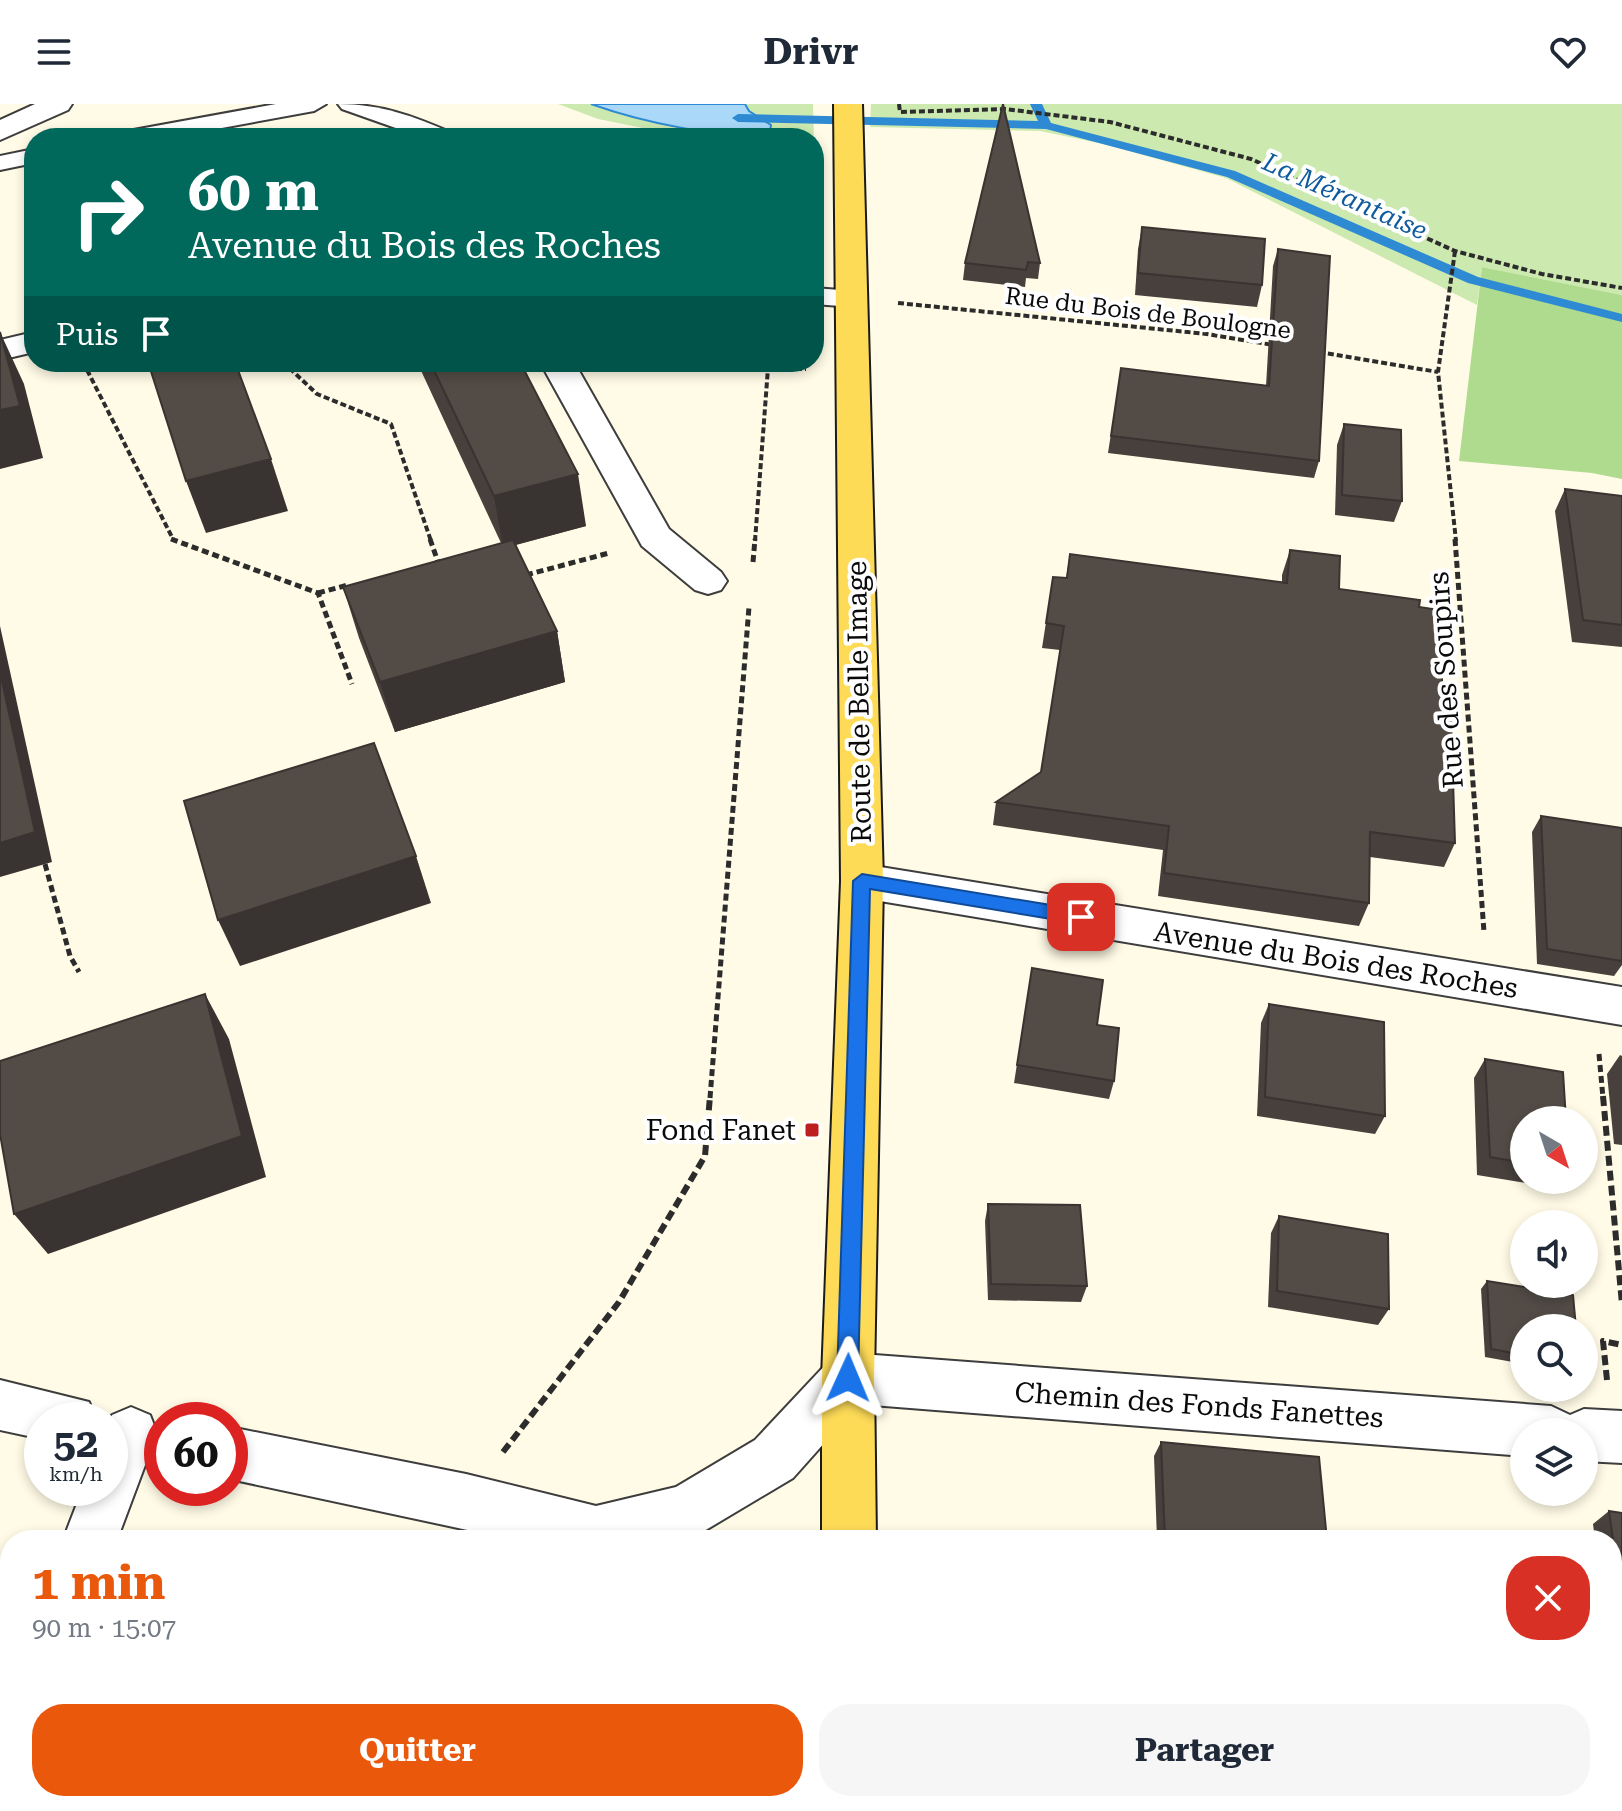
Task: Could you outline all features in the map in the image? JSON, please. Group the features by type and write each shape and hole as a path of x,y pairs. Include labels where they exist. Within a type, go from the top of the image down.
{"main road":[{"name":"Route de Belle Image","path":"849,116 833,297 855,370 862,881 848,1378 849,1530"}],"street":[{"path":"0,131 58,104"},
{"path":"0,350 24,344"},
{"path":"563,372 655,537 708,581"},
{"name":"Avenue du Bois des Roches","path":"862,881 1608,1004"},
{"path":"630,1530 685,1512 774,1459 848,1378"},
{"name":"Chemin des Fonds Fanettes","path":"848,1378 1510,1429"},
{"path":"0,1405 24,1410"},
{"path":"1598,1436 1622,1437"},
{"path":"248,1457 466,1501 586,1530"},
{"path":"94,1530 103,1506"}],"lane":[{"path":"183,128 314,104"},
{"path":"350,104 416,128"},
{"path":"0,163 24,158"}],"path":[{"path":"899,104 900,112 1005,109 1110,122 1251,159 1455,251 1542,274 1622,288"},
{"name":"Rue des Soupirs","path":"1455,251 1438,372 1442,436 1457,552 1488,985"},
{"name":"Rue du Bois de Boulogne","path":"833,297 1102,323 1286,347"},
{"name":"Rue du Bois de Boulogne","path":"1317,352 1438,372"},
{"path":"824,369 855,370"},
{"path":"88,372 172,540 318,593 363,582"},
{"path":"294,372 317,394 391,424 438,562"},
{"path":"752,573 768,372"},
{"path":"512,573 527,575 588,560 655,537"},
{"path":"423,566 438,562 453,564"},
{"path":"318,593 352,684"},
{"path":"466,1501 619,1302 705,1156 750,604"},
{"path":"45,864 70,956 79,972"},
{"path":"1608,1004 1622,1304"},
{"path":"1622,1345 1603,1341 1607,1381 1622,1385"}],"green space":[{"path":"558,104 813,104 814,128 643,128 598,119"},
{"path":"871,104 1622,104 1622,295 1482,267 1477,305 1226,178 1104,144 1040,131 870,127"},
{"path":"1482,267 1622,295 1622,479 1592,473 1459,461"}],"water":[{"path":"591,104 745,104 749,111 771,125 770,128 680,128"}],"building":[{"path":"1003,104 1040,263 1028,262 1026,270 965,263"},
{"path":"1142,227 1265,239 1262,285 1138,273"},
{"path":"1278,249 1330,256 1319,461 1111,436 1121,368 1269,386"},
{"path":"0,332 20,406 0,410"},
{"path":"151,372 239,372 271,459 186,481"},
{"path":"435,372 525,372 578,474 494,496"},
{"path":"1344,424 1401,430 1402,501 1342,495"},
{"path":"1565,489 1622,496 1622,625 1583,620"},
{"path":"513,540 557,631 380,682 343,587"},
{"path":"1290,550 1340,556 1339,589 1420,600 1419,607 1440,610 1443,715 1451,716 1455,843 1370,832 1369,903 1164,873 1169,826 996,802 1041,772 1064,626 1046,623 1053,577 1067,578 1070,554 1287,583"},
{"path":"0,672 35,832 0,843"},
{"path":"374,743 416,856 218,920 184,801"},
{"path":"1541,816 1622,828 1622,961 1547,949"},
{"path":"1032,968 1103,980 1097,1025 1119,1028 1114,1081 1017,1065"},
{"path":"205,994 242,1136 14,1214 0,1134 0,1061"},
{"path":"1269,1004 1384,1022 1385,1116 1265,1097"},
{"path":"1485,1059 1563,1072 1565,1106 1510,1106 1510,1161 1490,1157"},
{"path":"988,1204 1080,1205 1087,1286 991,1284"},
{"path":"1279,1216 1388,1234 1389,1309 1277,1291"},
{"path":"1487,1281 1510,1285 1510,1298 1573,1298 1575,1314 1510,1314 1510,1352 1491,1349"},
{"path":"1161,1442 1319,1457 1326,1530 1165,1530"},
{"path":"1609,1511 1622,1513 1622,1530 1612,1530"}],"waterway":[{"name":"La Mérantaise","path":"1036,104 1046,125"},
{"name":"La Mérantaise","path":"738,118 1046,125"},
{"name":"La Mérantaise","path":"1046,125 1231,174 1473,280 1622,318"}],"place":[{"name":"Fond Fanet","path":"812,1130"}],"route":[{"path":"848,1378 862,881 1081,917"}]}
